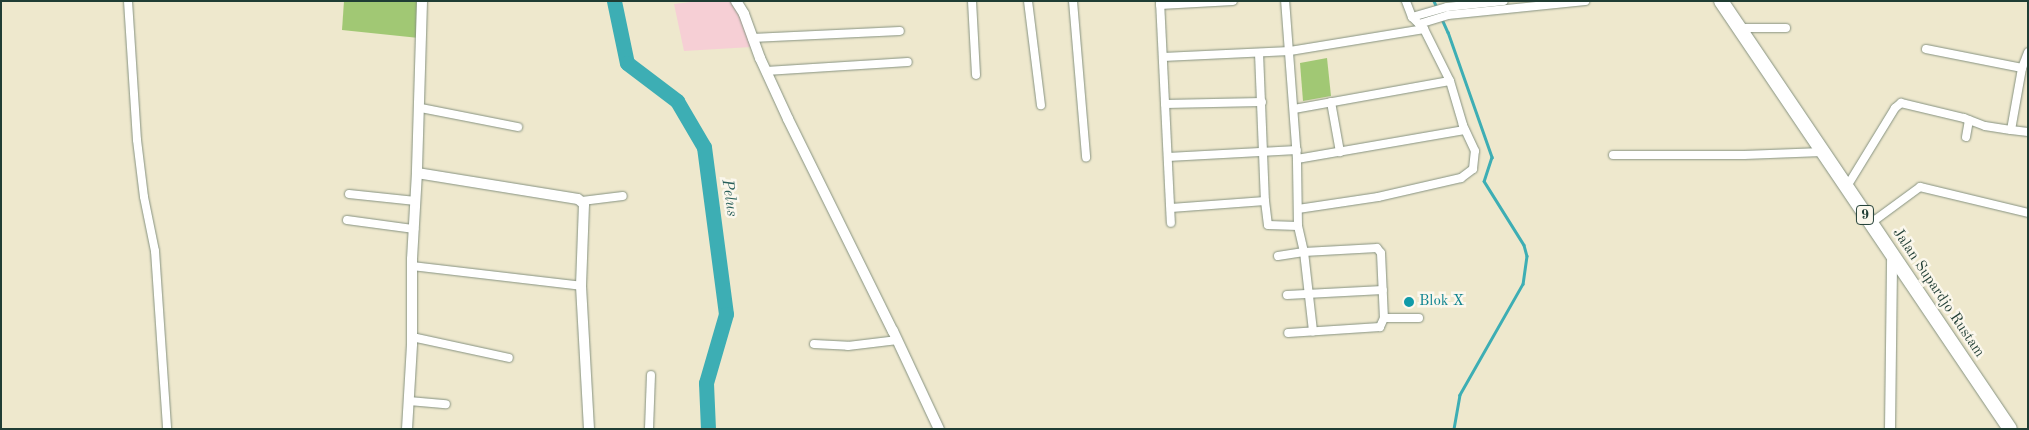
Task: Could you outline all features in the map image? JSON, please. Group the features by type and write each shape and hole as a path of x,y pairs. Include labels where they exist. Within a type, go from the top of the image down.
{"highway":[{"name":"Jalan Supardjo Rustam","path":"1720,1 2010,429"}],"street":[{"path":"128,1 137,140 144,197 155,251 166,429"},
{"path":"407,429 412,337 412,266 421,108 422,1"},
{"path":"736,1 744,14 752,38 805,155 898,340 939,429"},
{"path":"972,1 976,75"},
{"path":"1028,1 1041,105"},
{"path":"1073,1 1086,157"},
{"path":"1171,223 1160,3 1233,1"},
{"path":"1285,1 1297,155 1298,226 1304,252 1314,331"},
{"path":"1298,209 1378,197 1461,178 1473,168 1475,151 1465,130 1450,81 1421,27 1412,17 1406,1"},
{"path":"1163,56 1290,51 1421,27 1448,11 1504,1"},
{"path":"1412,17 1434,9 1448,11 1585,1"},
{"path":"1738,28 1786,28"},
{"path":"752,38 900,31"},
{"path":"1926,49 2022,68"},
{"path":"2011,130 2022,68 2028,52"},
{"path":"1259,53 1265,201 1268,225 1298,226"},
{"path":"766,70 908,62"},
{"path":"1294,109 1450,81"},
{"path":"1165,104 1262,102"},
{"path":"1331,102 1340,152"},
{"path":"1846,188 1898,104 1904,102 1985,126 2028,132"},
{"path":"421,108 518,127"},
{"path":"1966,137 1970,120"},
{"path":"1168,157 1264,153 1297,155 1340,152 1465,130"},
{"path":"1613,155 1744,155 1822,152"},
{"path":"418,174 582,201 623,196"},
{"path":"1871,223 1920,187 2028,213"},
{"path":"349,194 416,201"},
{"path":"582,201 584,209 581,286 589,429"},
{"path":"1170,208 1265,201"},
{"path":"347,220 414,229"},
{"path":"1278,256 1304,252 1380,249 1384,318 1382,324 1377,328 1288,333"},
{"path":"1890,429 1892,255"},
{"path":"412,266 581,286"},
{"path":"1288,295 1383,290"},
{"path":"1384,318 1419,318"},
{"path":"412,337 509,358"},
{"path":"814,344 848,346 898,340"},
{"path":"649,429 651,375"},
{"path":"409,401 446,404"}],"shaded area":[{"path":"699,1 734,1 752,47 684,51 674,4"}],"green space":[{"path":"344,1 420,1 419,38 342,30"},
{"path":"1327,58 1331,96 1303,101 1300,63"}],"waterway":[{"name":"Pelus","path":"614,1 627,63 677,101 704,147 726,314 706,383 708,429"},
{"path":"1434,1 1448,32 1492,157 1484,181 1524,245 1527,256 1523,284 1460,395 1454,429"}],"place":[{"name":"Blok X","path":"1409,302"}]}
